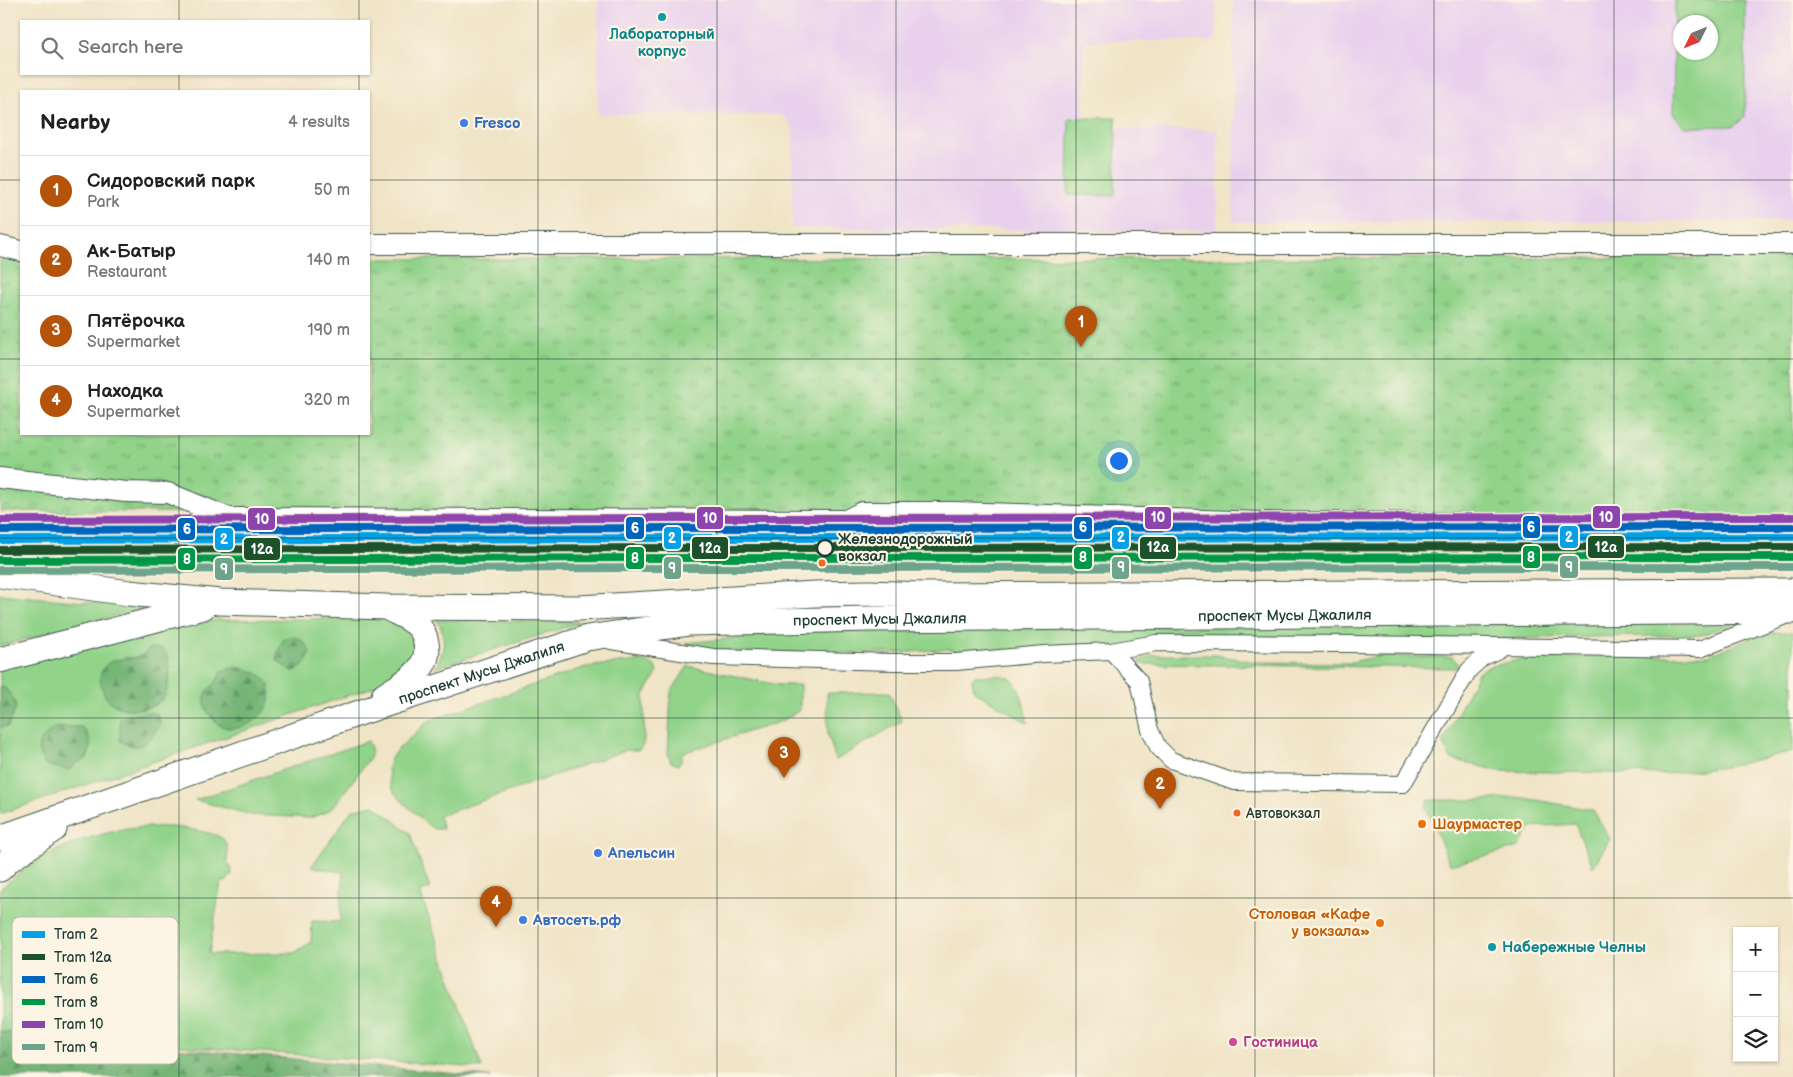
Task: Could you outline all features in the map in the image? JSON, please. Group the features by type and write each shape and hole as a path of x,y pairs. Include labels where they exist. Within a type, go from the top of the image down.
{"main road":[{"name":"проспект Мусы Джалиля","path":"0,575 129,593 220,602 386,607 579,608 815,594 869,593 933,595 1793,591"},
{"path":"0,660 220,602"},
{"path":"362,712 415,675 424,662 428,651 424,635 415,623 386,607"},
{"name":"проспект Мусы Джалиля","path":"0,838 362,712 587,638 690,623 779,620 1793,612"},
{"path":"0,869 9,860 77,812"}],"street":[{"path":"370,244 1793,244"},
{"path":"0,246 20,251"},
{"path":"0,478 126,492 168,493 229,518 846,520 862,512 954,512 1264,522 1793,524"},
{"path":"587,638 713,657 841,661 956,662 1111,651 1156,643 1700,649 1793,612"},
{"path":"1111,651 1139,681 1150,730 1158,747 1171,760 1234,782 1403,784 1469,670 1482,658 1502,647"}],"shaded area":[{"path":"598,0 1216,0 1216,41 1084,41 1084,128 1218,130 1217,231 792,228 793,128 783,115 598,114"},
{"path":"1233,0 1793,0 1793,221 1233,222"}],"green space":[{"path":"1675,0 1745,0 1745,117 1734,126 1684,127 1673,114 1674,60 1718,60 1718,15 1675,15"},
{"path":"1069,118 1116,118 1115,196 1068,195"},
{"path":"1793,258 1793,522 0,511 0,260 20,260 20,435 370,435 370,259"},
{"path":"0,594 145,608 0,646"},
{"path":"390,618 408,630 413,641 413,657 403,669 382,684 0,814 0,727 8,726 16,707 12,696 4,687 0,688 0,669 159,628 218,620","holes":["142,655 170,669 166,693 158,703 146,708 120,707 124,657 132,658","54,728 87,758 77,763 40,741"]},
{"path":"436,620 582,622 435,668 441,656 443,644 442,632"},
{"path":"1738,622 1701,635 1110,646 964,654 950,649 897,653 717,652 685,643 805,631 875,632 1053,628"},
{"path":"1793,632 1793,751 1727,767 1664,774 1499,771 1451,759 1443,742 1478,673 1488,667 1526,658 1709,655 1763,633"},
{"path":"290,637 303,641 310,652 304,664 293,671 276,659 283,640"},
{"path":"150,648 163,649 167,657 169,673 165,694 159,701 146,708 129,709 115,705 105,696 103,691 100,678 103,669 111,661 136,658"},
{"path":"1152,655 1216,655 1254,662 1348,663 1379,656 1452,657 1459,668 1141,664 1139,661"},
{"path":"637,661 650,663 658,672 644,695 644,739 643,745 639,750 626,750 439,816 443,829 434,829 427,824 395,794 389,777 388,768 390,760 396,751 428,721 586,667"},
{"path":"688,666 778,685 800,685 800,710 782,721 682,753 681,762 678,765 671,762 668,754 671,692"},
{"path":"235,667 254,672 264,678 270,688 270,699 265,710 256,719 246,726 234,728 222,726 212,718 206,708 205,697 216,682 221,671"},
{"path":"975,676 1000,676 1012,680 1019,690 1028,723 974,691 972,679"},
{"path":"4,687 12,696 16,707 8,726 0,727 0,688"},
{"path":"889,692 902,721 836,760 828,735 827,693"},
{"path":"145,712 157,714 161,723 153,736 140,746 120,741 120,718"},
{"path":"82,727 87,735 90,749 87,758 77,763 70,770 44,764 38,750 40,741 54,728"},
{"path":"368,741 371,748 371,756 334,806 328,811 310,818 252,815 195,800"},
{"path":"1518,797 1593,810 1610,839 1593,867 1575,824 1531,827 1519,847 1450,865 1426,807 1428,800 1477,800"},
{"path":"374,805 410,833 430,889 420,892 482,1068 178,1046 178,917 12,917 12,1034 0,1033 0,889 35,862 77,842 118,831 138,828 179,828 219,836 226,843 227,862 232,874 226,882 221,882 209,954 294,953 311,942 312,921 340,922 343,872 311,867 352,810"},
{"path":"0,1032 12,1033 12,1064 178,1064 178,1048 491,1077 0,1077"}],"tram line":[{"name":"10","path":"0,520 1793,517"},
{"name":"6","path":"0,530 1793,527"},
{"name":"2","path":"0,540 1793,537"},
{"name":"12а","path":"0,550 1793,547"},
{"name":"8","path":"0,560 1793,557"},
{"name":"9","path":"0,570 1793,567"}],"place":[{"name":"Лабораторный корпус","path":"662,17"},
{"name":"Fresco","path":"464,123"},
{"name":"Сидоровский парк","path":"1081,347"},
{"name":"Железнодорожный вокзал","path":"825,548"},
{"name":"Пятёрочка","path":"784,778"},
{"name":"Ак-Батыр","path":"1160,809"},
{"name":"Автовокзал","path":"1237,813"},
{"name":"Шаурмастер","path":"1422,824"},
{"name":"Апельсин","path":"598,853"},
{"name":"Автосеть.рф","path":"523,920"},
{"name":"Столовая «Кафе у вокзала»","path":"1380,923"},
{"name":"Находка","path":"496,927"},
{"name":"Набережные Челны","path":"1492,947"},
{"name":"Гостиница","path":"1233,1042"}]}
